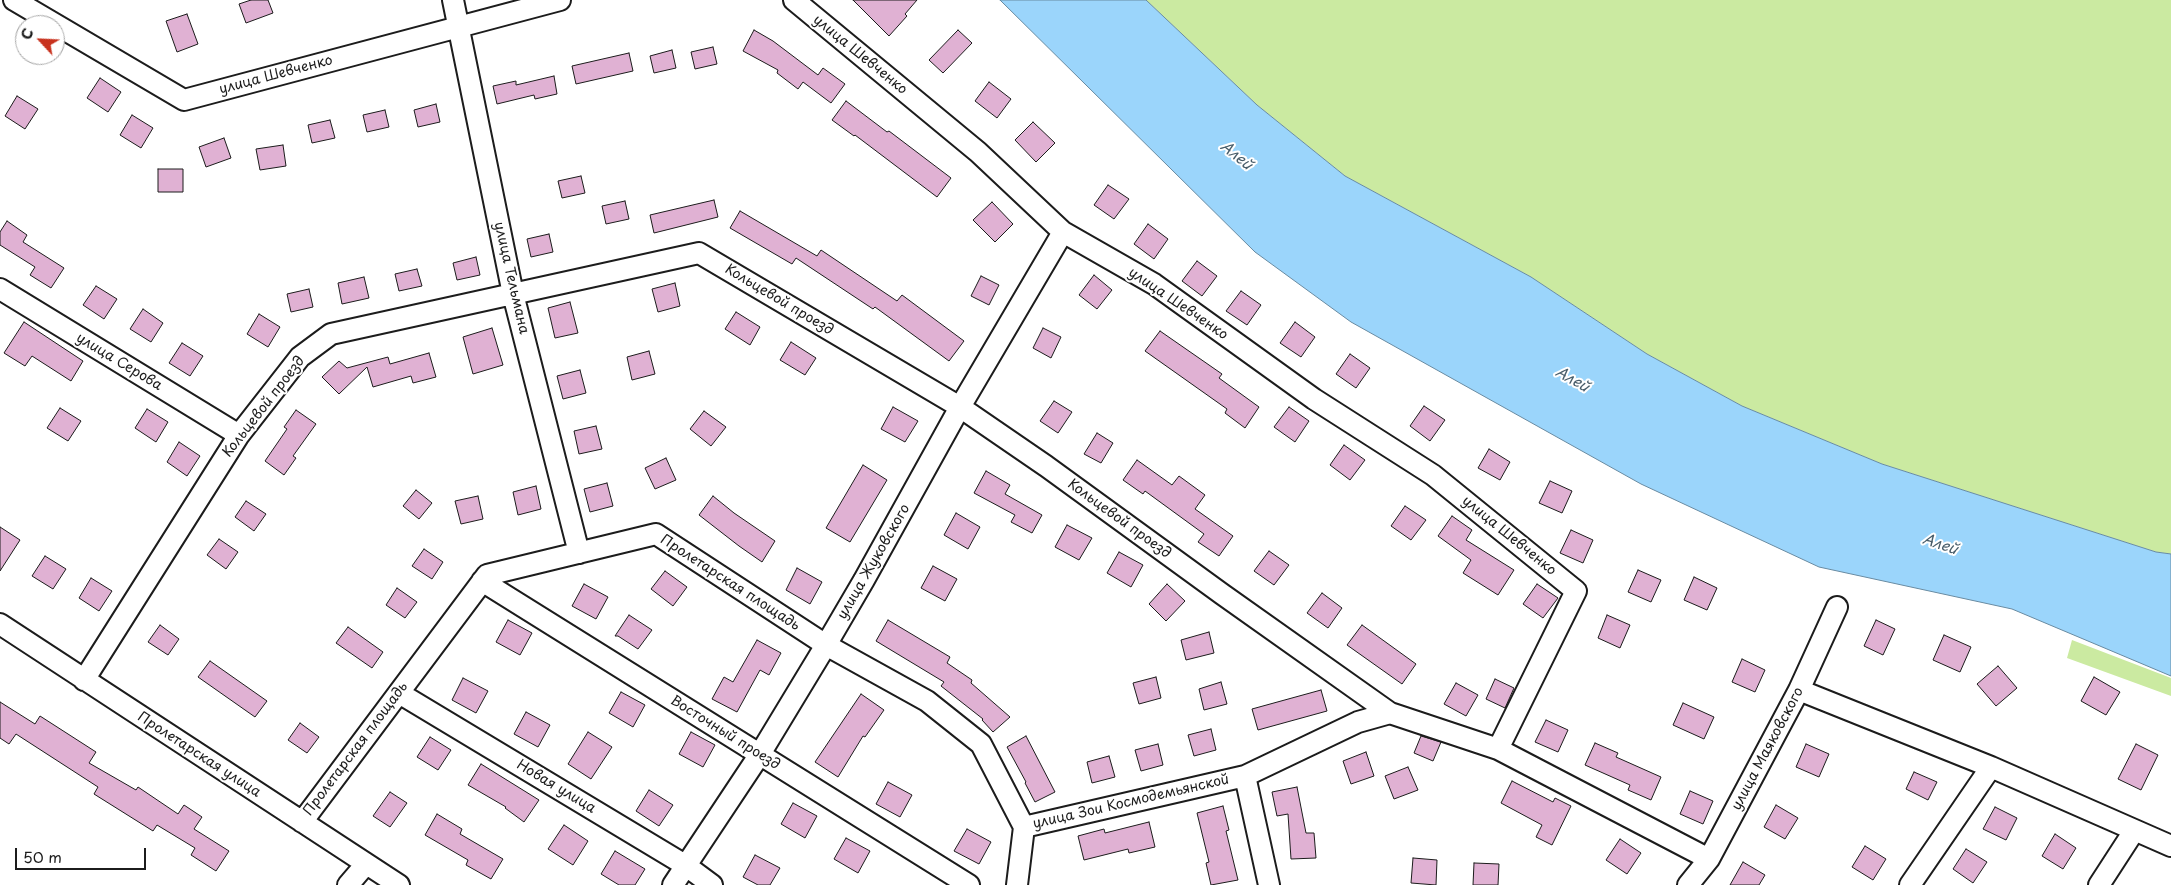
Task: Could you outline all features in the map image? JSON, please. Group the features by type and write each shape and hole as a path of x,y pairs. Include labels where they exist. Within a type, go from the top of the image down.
{"street":[{"name":"улица Шевченко","path":"14,0 184,100 560,0"},
{"name":"улица Тельмана","path":"453,0 513,294 579,553"},
{"name":"улица Шевченко","path":"794,0 978,152 1063,232 1154,284 1314,399 1433,474 1576,591 1498,749"},
{"name":"улица Жуковского","path":"674,885 685,865 760,754 826,645 960,407 1063,232"},
{"name":"Кольцевой проезд","path":"84,680 238,435 300,357 331,334 699,253 960,407 1046,466 1390,713"},
{"name":"улица Серова","path":"0,289 238,435"},
{"name":"Пролетарская площадь","path":"302,822 487,575 656,534 826,645 927,701 981,744 1024,826"},
{"name":"Восточный проезд","path":"482,581 969,885"},
{"name":"улица Маяковского","path":"1688,885 1710,859 1799,690 1837,607"},
{"name":"Пролетарская улица","path":"0,624 398,885"},
{"path":"1799,690 1991,767 2171,846"},
{"name":"Новая улица","path":"399,692 685,865 712,885"},
{"path":"1245,776 1358,722 1394,712 1498,749 1710,859"},
{"path":"1910,885 1991,767"},
{"name":"улица Зои Космодемьянской","path":"1024,826 1245,776 1268,885"},
{"path":"1017,885 1024,826"},
{"path":"2099,885 2134,831"},
{"path":"348,885 366,864"}],"green space":[{"path":"1146,0 2171,0 2171,554 2156,552 1882,464 1742,406 1647,354 1531,277 1345,176 1257,105"},
{"path":"2072,640 2171,678 2171,696 2067,658"}],"water":[{"name":"Алей","path":"1000,0 1146,0 1257,105 1345,176 1531,277 1647,354 1742,406 1882,464 2156,552 2171,554 2171,676 2012,609 1819,567 1641,484 1351,322 1255,252"}],"building":[{"path":"251,0 268,0 273,13 246,23 239,4"},
{"path":"853,0 917,0 905,14 907,16 889,36"},
{"path":"187,14 198,44 177,52 166,21"},
{"path":"754,30 773,41 818,75 823,68 845,84 831,103 803,82 798,89 777,73 778,70 743,51"},
{"path":"958,30 972,43 943,73 929,60"},
{"path":"713,47 717,64 695,69 691,52"},
{"path":"672,50 676,68 654,73 650,56"},
{"path":"629,53 633,71 576,84 572,66"},
{"path":"554,76 557,94 535,99 534,95 497,104 493,86 516,81 516,85"},
{"path":"100,78 121,92 108,112 87,98"},
{"path":"989,82 1011,99 997,118 975,101"},
{"path":"17,96 38,109 25,129 5,116"},
{"path":"846,101 951,178 937,197 855,135 832,120"},
{"path":"436,104 440,122 418,127 414,110"},
{"path":"385,110 389,127 367,132 363,115"},
{"path":"132,115 153,128 141,148 120,135"},
{"path":"330,120 335,138 312,143 308,125"},
{"path":"1033,122 1055,143 1036,162 1015,140"},
{"path":"224,138 231,158 206,167 199,147"},
{"path":"283,145 286,166 260,170 256,149"},
{"path":"158,169 183,169 183,192 158,192"},
{"path":"581,176 585,193 562,198 558,181"},
{"path":"1108,185 1129,199 1114,219 1094,205"},
{"path":"714,200 718,217 654,233 650,215"},
{"path":"625,201 629,219 606,224 602,206"},
{"path":"992,202 1013,224 995,242 973,220"},
{"path":"740,211 817,256 821,250 897,301 902,295 964,341 949,361 875,307 873,309 796,258 792,264 730,228"},
{"path":"7,221 27,235 23,242 64,268 51,288 30,275 35,267 0,245 0,232"},
{"path":"1148,224 1168,239 1154,259 1134,244"},
{"path":"549,234 553,252 531,257 527,239"},
{"path":"476,257 480,275 457,280 453,263"},
{"path":"1197,261 1217,276 1202,296 1182,281"},
{"path":"417,269 422,286 399,291 395,274"},
{"path":"1094,275 1112,290 1097,309 1079,295"},
{"path":"981,276 999,285 989,305 971,296"},
{"path":"364,277 369,298 342,304 338,283"},
{"path":"675,283 680,306 658,312 652,289"},
{"path":"96,286 117,299 104,319 83,305"},
{"path":"309,289 313,307 291,312 287,294"},
{"path":"1241,291 1261,305 1247,325 1226,311"},
{"path":"570,302 578,333 555,338 548,308"},
{"path":"143,309 163,323 151,342 130,329"},
{"path":"736,312 760,327 750,345 725,329"},
{"path":"259,314 280,327 268,347 247,334"},
{"path":"24,322 83,361 71,381 32,356 25,366 4,353"},
{"path":"1295,322 1315,337 1301,357 1280,343"},
{"path":"492,328 503,365 473,374 463,337"},
{"path":"1043,328 1061,337 1051,358 1033,348"},
{"path":"1160,331 1222,374 1219,378 1259,407 1245,428 1225,413 1227,409 1145,351"},
{"path":"791,342 816,358 805,375 780,360"},
{"path":"182,343 203,356 190,376 169,363"},
{"path":"649,351 655,374 632,380 627,357"},
{"path":"429,353 436,377 413,383 411,376 373,387 367,367 339,394 322,377 339,361 347,368 388,357 390,364"},
{"path":"1350,354 1370,368 1356,388 1336,374"},
{"path":"580,370 586,393 563,399 557,376"},
{"path":"1054,401 1072,412 1058,433 1040,421"},
{"path":"1424,406 1445,420 1430,441 1410,426"},
{"path":"893,407 918,421 905,442 881,429"},
{"path":"1289,407 1309,421 1295,442 1274,427"},
{"path":"60,408 81,421 68,441 47,428"},
{"path":"147,409 168,422 156,442 135,428"},
{"path":"296,410 316,424 293,456 296,458 284,475 265,461 287,429 284,427"},
{"path":"704,411 726,427 711,446 690,429"},
{"path":"596,426 602,449 579,454 574,431"},
{"path":"1097,433 1113,443 1101,463 1084,454"},
{"path":"179,442 200,456 187,476 167,462"},
{"path":"1344,445 1365,460 1350,480 1330,465"},
{"path":"1489,449 1510,462 1500,480 1478,468"},
{"path":"666,458 676,480 655,489 645,468"},
{"path":"1137,460 1172,485 1179,476 1205,495 1195,509 1233,536 1219,556 1198,542 1204,534 1145,491 1143,494 1123,480"},
{"path":"863,465 887,480 850,542 826,528"},
{"path":"986,471 1010,485 1005,494 1042,515 1032,533 1011,522 1015,515 974,493"},
{"path":"1550,481 1572,491 1562,513 1539,503"},
{"path":"607,483 613,506 590,512 584,489"},
{"path":"536,486 541,509 518,515 513,492"},
{"path":"416,490 432,503 419,519 403,506"},
{"path":"478,496 483,519 461,524 455,501"},
{"path":"713,496 775,541 762,562 699,515"},
{"path":"246,501 266,514 254,531 235,517"},
{"path":"1405,506 1426,520 1411,540 1391,526"},
{"path":"956,513 980,527 968,549 944,535"},
{"path":"1452,516 1472,530 1466,540 1514,570 1498,595 1463,573 1471,560 1438,536"},
{"path":"1067,525 1092,538 1079,560 1055,547"},
{"path":"0,527 20,540 0,571"},
{"path":"1571,530 1593,540 1583,563 1560,553"},
{"path":"219,539 238,552 226,569 207,555"},
{"path":"424,549 443,562 432,579 412,566"},
{"path":"1269,551 1289,565 1274,585 1254,571"},
{"path":"1119,552 1143,565 1131,587 1107,573"},
{"path":"45,556 66,569 53,589 32,576"},
{"path":"933,566 957,579 945,601 921,588"},
{"path":"797,568 822,582 810,604 786,590"},
{"path":"1638,570 1661,580 1651,602 1628,592"},
{"path":"665,571 687,587 673,606 651,589"},
{"path":"1694,577 1717,588 1707,610 1684,600"},
{"path":"91,578 112,591 99,611 79,598"},
{"path":"584,584 608,597 596,619 572,606"},
{"path":"1167,584 1185,601 1166,621 1149,604"},
{"path":"1537,584 1558,598 1543,618 1523,604"},
{"path":"397,588 417,602 405,618 386,605"},
{"path":"1322,593 1342,608 1328,628 1307,613"},
{"path":"629,615 652,630 638,649 615,636"},
{"path":"1607,615 1630,625 1620,648 1598,638"},
{"path":"508,620 532,633 520,655 496,642"},
{"path":"888,620 950,657 947,663 972,680 971,683 1010,717 993,732 983,719 941,686 944,682 876,641"},
{"path":"1876,620 1895,629 1883,655 1864,646"},
{"path":"160,625 179,639 168,655 148,642"},
{"path":"1362,625 1416,664 1402,684 1347,645"},
{"path":"348,627 383,652 372,668 336,643"},
{"path":"1209,632 1214,653 1186,660 1181,640"},
{"path":"1944,635 1971,647 1960,672 1933,660"},
{"path":"757,640 781,653 769,675 760,670 737,712 712,699 724,677 733,682"},
{"path":"1742,659 1765,670 1755,692 1732,682"},
{"path":"210,661 267,701 255,717 198,677"},
{"path":"1998,666 2017,688 1996,706 1977,684"},
{"path":"1156,677 1161,698 1139,704 1133,683"},
{"path":"2094,677 2120,692 2106,715 2081,701"},
{"path":"463,678 488,691 476,713 452,700"},
{"path":"1495,679 1514,688 1505,708 1486,699"},
{"path":"1221,682 1227,704 1204,710 1199,689"},
{"path":"1456,683 1478,695 1466,716 1444,704"},
{"path":"1321,690 1327,711 1258,730 1252,709"},
{"path":"621,692 645,705 633,727 609,713"},
{"path":"861,694 884,710 865,737 863,736 838,777 815,762"},
{"path":"0,702 35,724 40,716 96,752 89,763 136,790 138,787 178,814 184,805 202,817 194,829 229,851 216,871 191,855 195,848 157,825 153,831 94,794 98,787 16,734 9,744 0,738"},
{"path":"1683,703 1714,717 1704,739 1673,725"},
{"path":"526,712 550,725 538,747 514,734"},
{"path":"1546,720 1568,730 1558,752 1535,742"},
{"path":"300,723 319,737 307,753 288,740"},
{"path":"1211,729 1216,750 1194,756 1188,735"},
{"path":"588,732 612,747 591,779 568,764"},
{"path":"691,732 715,745 703,767 679,754"},
{"path":"1026,736 1055,792 1035,802 1007,747"},
{"path":"1421,736 1441,742 1433,761 1414,753"},
{"path":"430,737 451,750 438,770 417,757"},
{"path":"1595,743 1618,753 1616,757 1661,777 1651,800 1628,790 1630,785 1585,765"},
{"path":"1158,744 1163,765 1141,771 1135,750"},
{"path":"1806,744 1829,754 1819,777 1796,767"},
{"path":"2136,744 2158,755 2141,790 2118,779"},
{"path":"1366,752 1374,776 1351,784 1343,761"},
{"path":"1109,756 1115,777 1092,783 1087,762"},
{"path":"481,764 539,800 524,822 506,807 468,785"},
{"path":"1408,767 1418,790 1394,799 1385,776"},
{"path":"1914,772 1937,782 1928,800 1906,789"},
{"path":"1512,781 1553,802 1555,798 1571,806 1552,845 1536,837 1542,825 1501,803"},
{"path":"888,782 912,795 900,817 876,804"},
{"path":"1297,787 1306,833 1314,833 1316,858 1291,859 1288,814 1277,816 1272,792"},
{"path":"649,790 673,805 659,826 636,811"},
{"path":"1690,791 1713,801 1703,824 1680,814"},
{"path":"390,792 407,803 390,827 373,816"},
{"path":"793,803 817,816 805,838 781,824"},
{"path":"1776,805 1798,818 1785,839 1764,827"},
{"path":"1223,806 1229,830 1226,831 1238,880 1211,885 1206,863 1209,862 1197,813"},
{"path":"1995,807 2017,818 2006,840 1983,829"},
{"path":"437,814 462,829 460,834 503,859 491,879 466,865 468,860 425,835"},
{"path":"1149,822 1155,847 1129,853 1128,849 1084,860 1078,836 1104,829 1105,833"},
{"path":"564,825 588,841 573,865 548,849"},
{"path":"967,829 991,842 979,864 954,851"},
{"path":"2055,834 2076,848 2063,869 2042,856"},
{"path":"846,838 870,851 858,873 834,859"},
{"path":"1620,839 1641,853 1627,874 1606,860"},
{"path":"1865,846 1886,859 1873,880 1852,867"},
{"path":"1966,849 1987,862 1973,883 1953,869"},
{"path":"615,851 645,869 635,885 619,885 601,874"},
{"path":"755,855 780,868 770,885 758,885 743,877"},
{"path":"1413,858 1437,860 1436,885 1411,883"},
{"path":"1743,862 1765,875 1759,885 1730,885"},
{"path":"1474,863 1499,864 1498,885 1473,885"}]}
